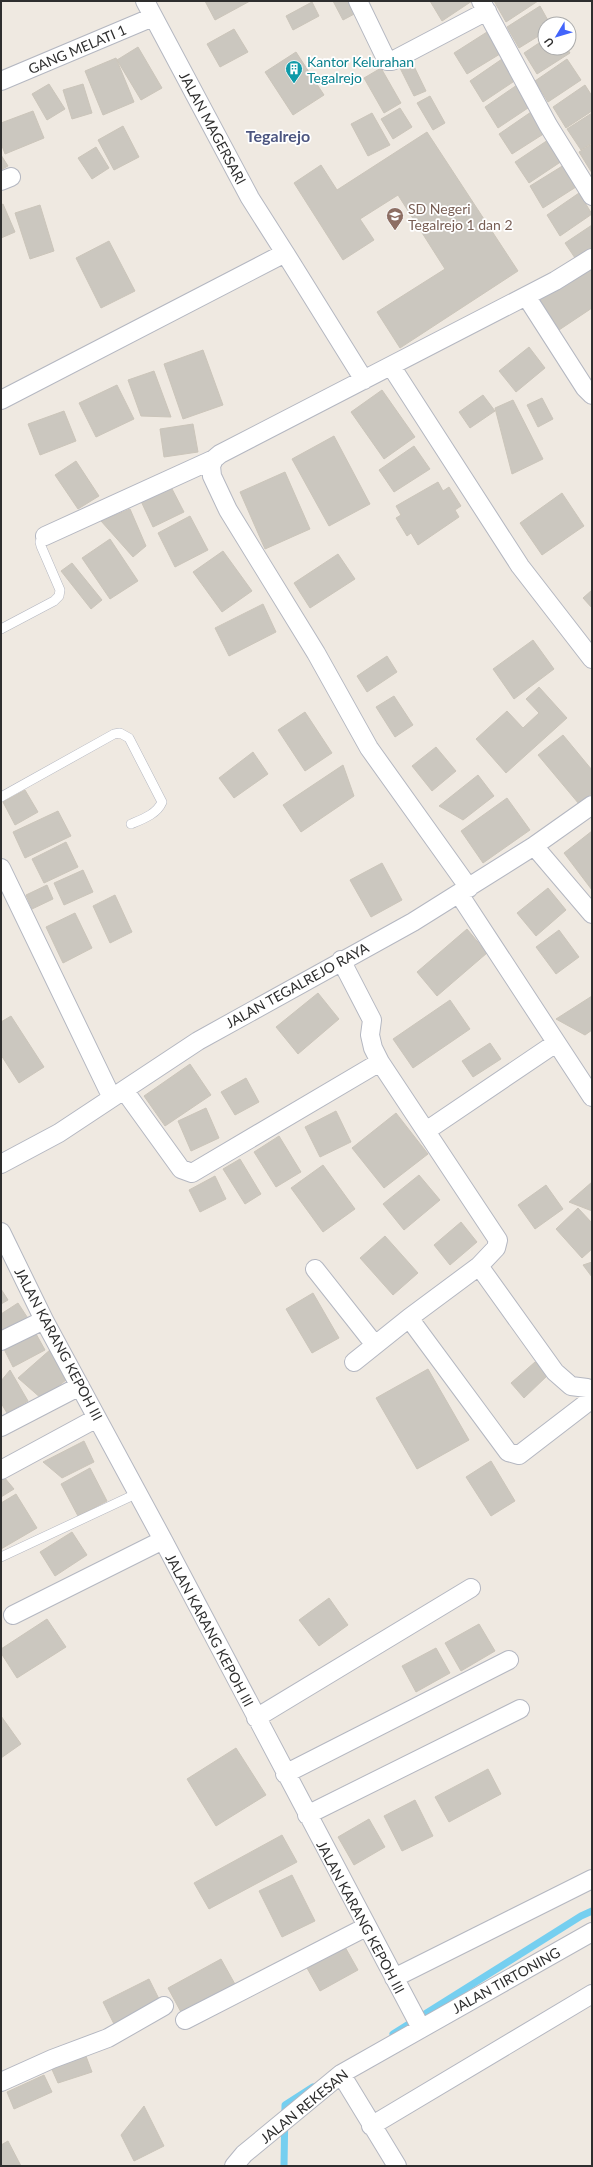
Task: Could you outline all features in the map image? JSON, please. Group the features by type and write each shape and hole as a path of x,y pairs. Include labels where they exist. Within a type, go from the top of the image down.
{"street":[{"name":"JALAN MAGERSARI","path":"145,1 152,17 250,198 364,380"},
{"path":"358,1 387,60 392,61 484,6 548,125 592,196"},
{"name":"GANG MELATI 1","path":"1,82 152,17"},
{"path":"1,400 285,253"},
{"path":"46,536 214,459 555,281 592,258"},
{"path":"526,296 585,388 592,395"},
{"path":"391,366 520,566 592,659"},
{"path":"214,459 211,466 212,476 228,510 316,653 369,748 464,891 556,1043 592,1097"},
{"name":"JALAN TEGALREJO RAYA","path":"1,1164 59,1133 198,1041 341,960 413,922 534,846 592,805"},
{"path":"534,846 592,914"},
{"path":"1,868 118,1094 181,1169 192,1174 380,1062"},
{"path":"341,960 372,1020 370,1034 373,1048 380,1062 498,1240 496,1248 479,1266 409,1318 354,1362"},
{"path":"426,1131 556,1043"},
{"name":"JALAN KARANG KEPOH III","path":"1,1232 44,1320 138,1493 419,2025"},
{"path":"479,1266 555,1372 571,1386 587,1388 592,1391"},
{"path":"315,1269 375,1345"},
{"path":"409,1318 508,1452 519,1455 592,1400"},
{"path":"1,1341 44,1320"},
{"path":"1,1427 80,1386"},
{"path":"1,1470 97,1418"},
{"path":"12,1615 163,1540"},
{"path":"256,1718 470,1588"},
{"path":"286,1774 509,1660"},
{"path":"307,1815 520,1708"},
{"path":"394,1978 592,1879"},
{"path":"185,2020 366,1927"},
{"name":"JALAN TIRTONING","path":"419,2025 592,1932"},
{"path":"371,2126 592,1994"},
{"path":"1,2082 52,2059 108,2038 164,2006"},
{"name":"JALAN REKESAN","path":"234,2166 244,2154 276,2130 341,2074 419,2025"},
{"path":"341,2074 371,2126 397,2166"}],"lane":[{"path":"1,629 54,601 59,596 60,590 40,542 46,536"},
{"path":"1,797 114,734 120,733 129,738 162,802 159,808 152,814 131,824"},
{"path":"1,1557 138,1493"}],"building":[{"path":"205,1 250,1 215,20"},
{"path":"333,1 352,1 358,12 343,20"},
{"path":"430,1 472,1 442,21"},
{"path":"494,1 538,1 506,22"},
{"path":"312,2 319,16 293,30 286,16"},
{"path":"540,6 546,16 537,16 537,37 519,48 507,27"},
{"path":"234,29 248,52 220,67 207,44"},
{"path":"487,32 500,54 467,74 454,53"},
{"path":"537,44 537,56 565,56 537,74 524,53"},
{"path":"138,47 162,88 141,100 117,60"},
{"name":"Kantor Kelurahan Tegalrejo","path":"296,52 324,95 293,115 265,72"},
{"path":"116,58 134,102 103,115 85,71"},
{"path":"410,58 426,91 414,96 398,64"},
{"path":"502,59 516,80 483,102 470,81"},
{"path":"567,59 581,80 548,102 535,81"},
{"path":"381,68 401,103 384,113 364,78"},
{"path":"49,84 65,109 47,120 32,94"},
{"path":"83,84 92,113 72,119 63,90"},
{"path":"517,85 531,106 498,128 485,107"},
{"path":"585,85 592,96 592,111 566,128 553,107"},
{"path":"430,96 445,123 433,130 417,103"},
{"path":"400,108 412,127 393,139 381,119"},
{"path":"33,111 44,138 5,154 1,143 1,123"},
{"path":"531,112 545,133 512,154 499,134"},
{"path":"372,113 390,145 368,156 351,124"},
{"path":"592,113 592,143 581,150 567,129"},
{"path":"123,126 139,157 114,170 98,140"},
{"name":"SD Negeri Tegalrejo 1 dan 2","path":"427,132 518,271 400,348 377,312 445,269 398,195 360,219 374,240 343,260 294,183 321,165 337,190"},
{"path":"548,140 562,161 529,183 515,162"},
{"path":"592,144 592,173 579,152"},
{"path":"96,147 109,168 92,179 78,158"},
{"path":"1,155 8,166 1,170"},
{"path":"564,165 576,187 543,208 530,186"},
{"path":"579,193 592,214 560,236 547,215"},
{"path":"3,204 15,232 1,238 1,205"},
{"path":"40,205 54,251 30,259 15,213"},
{"path":"592,225 592,256 579,264 565,243"},
{"path":"109,241 135,291 101,308 76,258"},
{"path":"592,265 592,308 559,330 539,300"},
{"path":"529,347 545,368 516,392 499,371"},
{"path":"203,350 223,405 183,419 164,364"},
{"path":"154,371 171,417 141,416 128,380"},
{"path":"117,385 134,419 96,437 79,403"},
{"path":"382,390 415,437 384,459 351,412"},
{"path":"483,395 495,411 470,428 459,412"},
{"path":"542,398 553,419 538,427 527,405"},
{"path":"513,400 543,459 512,474 495,408"},
{"path":"64,411 76,441 40,455 28,424"},
{"path":"193,424 198,452 164,457 160,429"},
{"path":"334,436 370,504 329,526 292,459"},
{"path":"414,446 430,469 394,492 379,470"},
{"path":"76,461 99,496 78,509 55,475"},
{"path":"285,472 310,529 265,549 240,492"},
{"path":"438,482 443,491 449,487 461,506 455,510 459,517 418,545 411,533 407,536 396,518 401,515 396,506"},
{"path":"170,485 184,512 153,527 140,499"},
{"path":"562,493 584,526 542,555 520,523"},
{"path":"130,509 146,546 133,557 101,521"},
{"path":"190,516 208,550 175,567 158,533"},
{"path":"110,539 138,581 110,599 82,558"},
{"path":"223,551 252,591 222,612 193,572"},
{"path":"338,554 355,579 310,608 294,583"},
{"path":"72,563 102,600 91,609 61,571"},
{"path":"592,590 592,608 583,598"},
{"path":"263,604 276,632 229,656 215,628"},
{"path":"533,640 554,669 514,699 493,669"},
{"path":"387,656 397,672 367,692 357,676"},
{"path":"539,687 567,718 506,773 476,739 507,711 523,728 539,713 526,699"},
{"path":"394,696 413,725 395,737 376,707"},
{"path":"305,712 332,753 305,771 278,730"},
{"path":"563,735 592,770 592,793 579,804 538,755"},
{"path":"436,747 456,771 432,791 412,766"},
{"path":"253,752 268,774 234,798 219,778"},
{"path":"343,765 354,796 301,832 283,805"},
{"path":"478,775 494,796 463,820 439,806"},
{"path":"25,790 38,812 15,825 3,802"},
{"path":"507,798 530,830 483,863 461,831"},
{"path":"58,811 71,836 25,858 13,832"},
{"path":"592,831 592,890 564,853"},
{"path":"66,842 78,867 44,883 32,859"},
{"path":"382,863 402,900 371,917 350,880"},
{"path":"83,870 93,892 64,905 54,883"},
{"path":"47,885 53,899 32,909 26,895"},
{"path":"548,888 566,910 536,936 517,913"},
{"path":"115,895 132,932 110,943 93,906"},
{"path":"75,913 92,948 63,963 46,927"},
{"path":"467,929 487,953 437,996 417,972"},
{"path":"559,930 579,957 556,974 536,947"},
{"path":"318,993 339,1019 298,1054 276,1027"},
{"path":"592,996 592,1030 585,1035 556,1019"},
{"path":"450,1000 470,1029 413,1068 393,1039"},
{"path":"11,1016 44,1067 19,1083 1,1055 1,1022"},
{"path":"490,1043 501,1059 473,1077 462,1061"},
{"path":"190,1064 211,1095 165,1126 144,1096"},
{"path":"246,1078 259,1102 235,1115 221,1092"},
{"path":"206,1108 219,1138 191,1151 178,1121"},
{"path":"336,1111 351,1142 320,1157 305,1127"},
{"path":"396,1113 428,1154 384,1188 352,1148"},
{"path":"279,1136 301,1172 276,1187 254,1152"},
{"path":"240,1159 261,1194 245,1204 223,1169"},
{"path":"323,1165 355,1209 323,1232 291,1188"},
{"path":"419,1175 440,1200 404,1230 383,1204"},
{"path":"215,1176 226,1199 200,1212 189,1190"},
{"path":"592,1182 592,1211 569,1202"},
{"path":"546,1185 563,1209 535,1229 518,1205"},
{"path":"578,1208 592,1223 592,1249 582,1258 556,1229"},
{"path":"461,1222 477,1242 450,1265 434,1245"},
{"path":"385,1236 418,1273 393,1295 360,1258"},
{"path":"592,1262 592,1277 583,1265"},
{"path":"1,1289 8,1300 1,1304"},
{"path":"313,1293 339,1338 312,1353 286,1309"},
{"path":"18,1303 29,1320 1,1337 1,1314"},
{"path":"35,1332 45,1350 13,1367 4,1349"},
{"path":"51,1349 66,1380 42,1399 18,1378"},
{"path":"535,1362 548,1375 524,1398 511,1383"},
{"path":"428,1369 469,1440 417,1469 376,1398"},
{"path":"10,1370 28,1401 7,1413 1,1403 1,1381"},
{"path":"84,1441 94,1462 62,1478 43,1462"},
{"path":"491,1461 515,1501 491,1516 466,1477"},
{"path":"90,1468 107,1501 78,1516 61,1484"},
{"path":"4,1477 14,1489 1,1497 1,1479"},
{"path":"16,1494 37,1528 1,1549 1,1503"},
{"path":"72,1532 87,1555 55,1576 40,1552"},
{"path":"329,1598 348,1625 319,1646 299,1620"},
{"path":"47,1619 66,1647 17,1678 1,1653 1,1649"},
{"path":"479,1624 495,1651 461,1671 445,1643"},
{"path":"436,1648 450,1673 416,1692 402,1666"},
{"path":"1,1716 21,1744 1,1758"},
{"path":"236,1748 266,1795 216,1826 187,1779"},
{"path":"488,1769 501,1794 449,1822 435,1797"},
{"path":"415,1800 433,1836 402,1851 384,1816"},
{"path":"369,1819 385,1847 354,1865 338,1837"},
{"path":"282,1835 297,1862 209,1909 194,1883"},
{"path":"292,1875 315,1921 282,1937 259,1891"},
{"path":"345,1947 358,1970 320,1991 307,1968"},
{"path":"221,1959 236,1986 182,2014 168,1988"},
{"path":"149,1979 161,2003 115,2026 103,2002"},
{"path":"84,2051 92,2072 58,2083 50,2065"},
{"path":"44,2075 52,2092 14,2109 7,2092"},
{"path":"144,2106 164,2146 134,2161 121,2135"},
{"path":"8,2141 21,2166 1,2166 1,2145"}],"waterway":[{"path":"393,2034 581,1916 592,1911"},
{"path":"284,2166 285,2105 313,2087"}],"place":[{"name":"Kantor Kelurahan Tegalrejo","path":"294,84"},
{"name":"SD Negeri Tegalrejo 1 dan 2","path":"395,231"}],"district":[{"name":"Tegalrejo","path":"278,135"}]}
